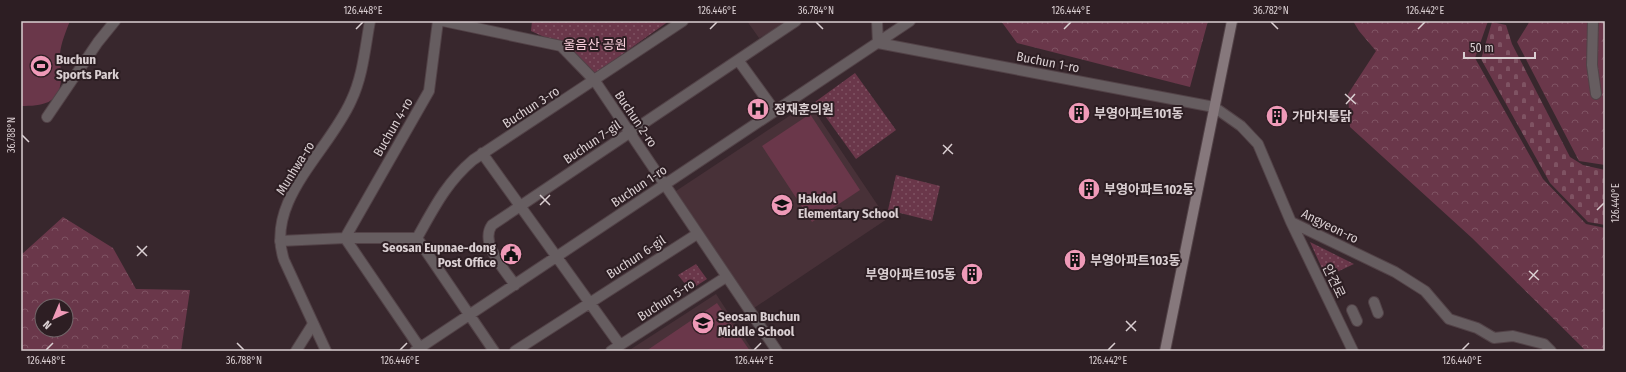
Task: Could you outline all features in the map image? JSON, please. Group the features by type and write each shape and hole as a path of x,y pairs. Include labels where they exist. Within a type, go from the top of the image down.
{"main road":[{"path":"1165,351 1232,21"}],"street":[{"path":"47,116 98,42 116,21"},
{"name":"Munhwa-ro","path":"326,351 282,255 280,241 283,217 291,195 344,116 352,100 360,74 370,21"},
{"name":"Buchun 4-ro","path":"345,238 429,91 438,21"},
{"name":"Buchun 2-ro","path":"443,21 560,46 595,80 777,351"},
{"name":"Buchun 3-ro","path":"417,238 452,180 466,166 482,153 683,21"},
{"name":"Buchun 7-gil","path":"515,285 489,246 487,234 492,225 796,21"},
{"path":"877,21 878,43"},
{"path":"878,43 910,21"},
{"path":"1593,21 1592,65 1596,94"},
{"name":"Buchun 1-ro","path":"419,350 469,315 878,43 1214,107"},
{"path":"738,60 775,111"},
{"name":"Angyeon-ro","path":"1214,107 1241,126 1258,144 1291,222 1396,272 1425,291 1449,319 1477,328 1494,338 1513,336 1544,344 1551,351"},
{"path":"482,153 620,345"},
{"name":"안견로","path":"1291,222 1353,351"},
{"name":"Buchun 6-gil","path":"515,351 697,234"},
{"path":"345,238 419,350"},
{"path":"280,241 345,238 417,238 494,351"},
{"name":"Buchun 5-ro","path":"611,351 726,277"},
{"path":"1374,302 1378,313"},
{"path":"1352,310 1358,321"},
{"path":"296,351 313,324"}],"shaded area":[{"path":"747,21 789,21 759,38"},
{"name":"Hakdol Elementary School","path":"809,103 887,219 754,308 676,191"},
{"name":"Seosan Buchun Middle School","path":"716,294 753,351 628,351"}],"green space":[{"name":"Buchun Sports Park","path":"21,21 70,21 61,50 60,87 53,99 43,104 21,106"},
{"name":"울음산 공원","path":"532,21 669,21 593,75 566,47 531,31"},
{"path":"1001,21 1208,21 1190,87 1017,43"},
{"path":"1353,21 1488,21 1475,58 1543,179 1586,224 1605,228 1605,351 1586,351 1472,238 1350,127 1348,94 1376,51 1359,31"},
{"path":"1530,21 1605,21 1605,165 1579,161 1517,42"},
{"path":"1492,22 1506,25 1512,44 1570,157 1583,165 1605,170 1605,225 1588,222 1550,183 1481,59"},
{"path":"855,73 896,130 856,159 815,102"},
{"path":"810,114 860,190 812,222 762,146"},
{"path":"896,175 940,186 932,221 888,210"},
{"path":"63,217 113,248 136,289 190,290 181,351 21,351 21,255"},
{"path":"1310,242 1354,264 1326,277"},
{"path":"696,264 707,279 690,290 678,275"},
{"name":"Seosan Buchun Middle School","path":"717,303 750,351 646,351"}],"place":[{"name":"Buchun Sports Park","path":"41,66"},
{"name":"정재훈의원","path":"758,109"},
{"name":"부영아파트101동","path":"1079,113"},
{"name":"가마치통닭","path":"1277,116"},
{"name":"부영아파트102동","path":"1089,189"},
{"name":"Hakdol Elementary School","path":"782,205"},
{"name":"Seosan Eupnae-dong Post Office","path":"511,254"},
{"name":"부영아파트103동","path":"1075,260"},
{"name":"부영아파트105동","path":"972,274"},
{"name":"Seosan Buchun Middle School","path":"703,323"}]}
